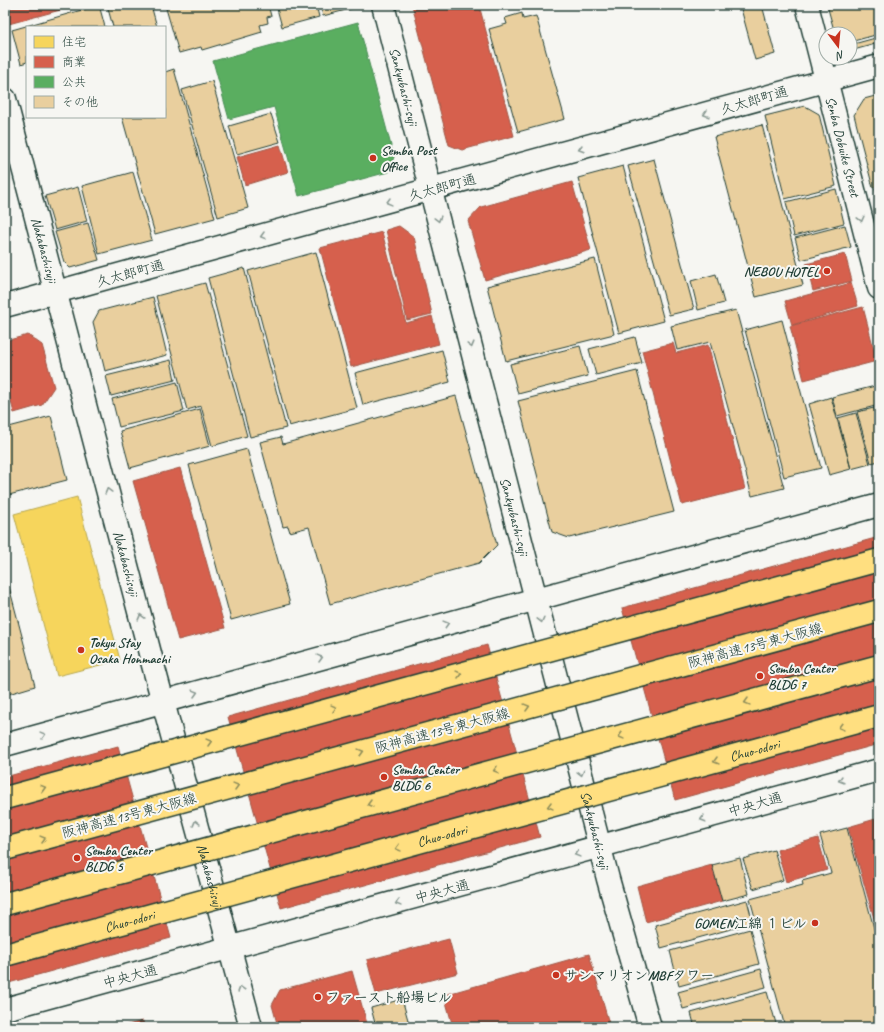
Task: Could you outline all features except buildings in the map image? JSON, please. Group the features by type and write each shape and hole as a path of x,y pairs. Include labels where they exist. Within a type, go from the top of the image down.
{"main road":[{"path":"5,798 879,560"},
{"name":"阪神高速13号東大阪線","path":"5,849 879,611"},
{"path":"5,904 879,666"},
{"name":"Chuo-odori","path":"5,955 879,716"}],"street":[{"name":"Sankyubashi-suji","path":"383,5 600,847 650,1027"},
{"name":"Senba Dobuike Street","path":"807,5 879,288"},
{"name":"久太郎町通","path":"5,306 431,191 879,66"},
{"name":"Nakabashisuji","path":"5,99 57,292 163,702 251,1027"},
{"path":"5,745 879,505"},
{"name":"中央大通","path":"5,1009 230,949 879,770"}],"place":[{"name":"Semba Post Office","path":"373,158"},
{"name":"NEBOU HOTEL","path":"827,271"},
{"name":"Tokyu Stay Osaka Honmachi","path":"81,650"},
{"name":"Semba Center BLDG 7","path":"760,676"},
{"name":"Semba Center BLDG 6","path":"384,777"},
{"name":"Semba Center BLDG 5","path":"77,858"},
{"name":"GOMEN江綿 １ビル","path":"815,923"},
{"name":"サンマリオンMBFタワー","path":"556,975"},
{"name":"ファースト船場ビル","path":"318,997"}]}
